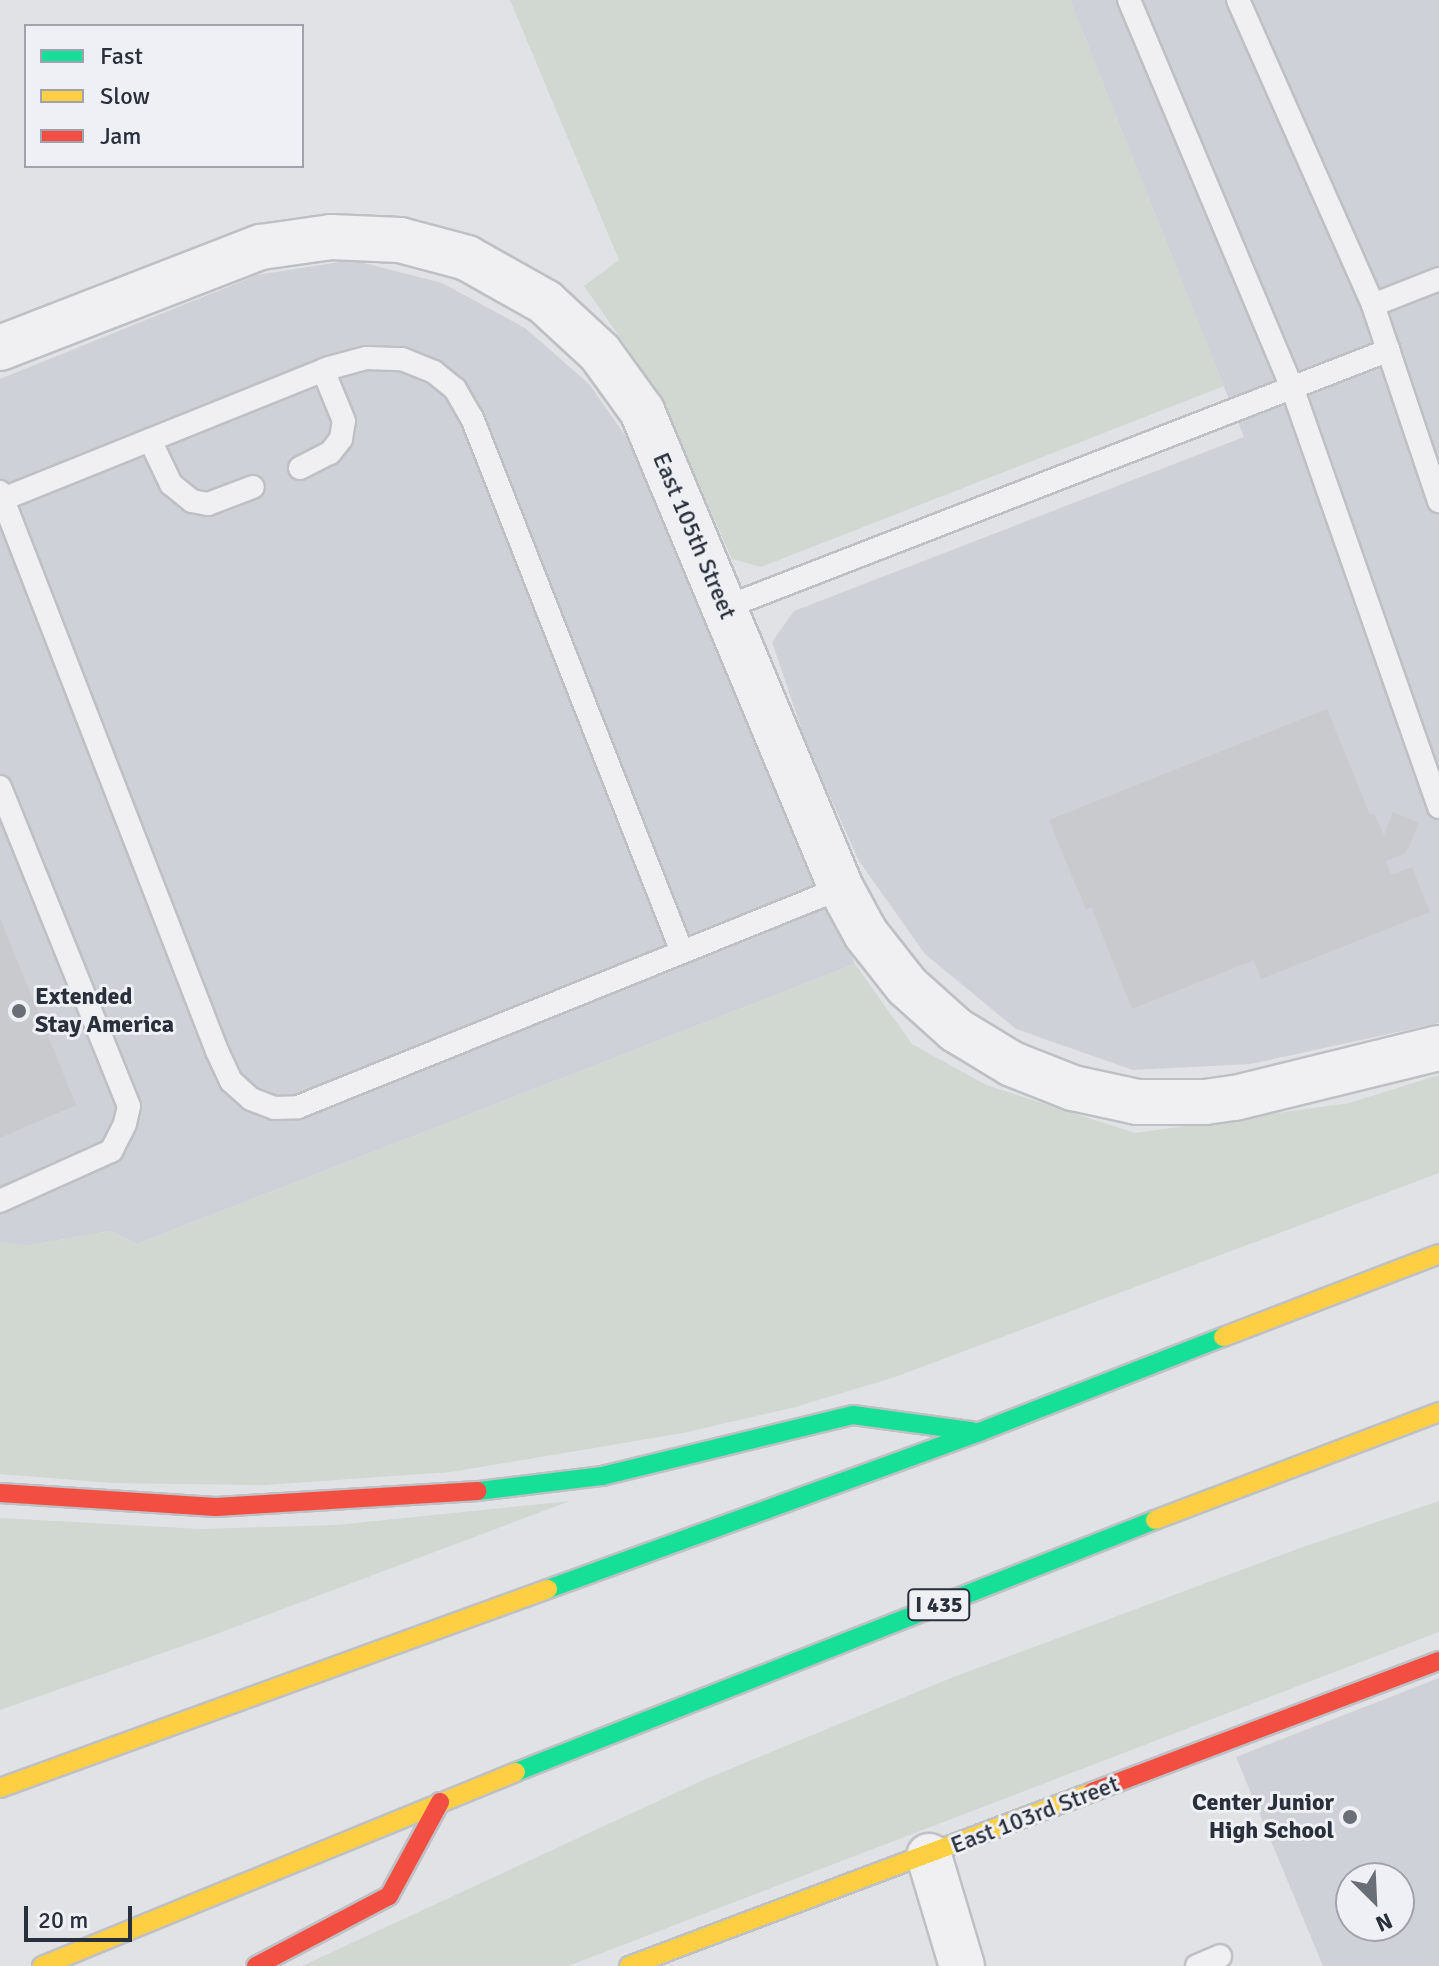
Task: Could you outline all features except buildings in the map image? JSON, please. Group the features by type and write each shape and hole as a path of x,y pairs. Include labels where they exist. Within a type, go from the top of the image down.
{"main road":[{"path":"0,1788 979,1432 1439,1254"},
{"name":"I 435","path":"42,1966 440,1802 1066,1554 1439,1412"},
{"path":"0,1493 152,1504 264,1506 512,1489 602,1476 853,1415 979,1432"},
{"name":"East 103rd Street","path":"629,1966 929,1856 1439,1661"},
{"path":"256,1966 389,1896 440,1802"}],"street":[{"name":"East 105th Street","path":"0,348 261,247 331,237 400,240 467,258 545,302 600,353 642,411 841,888 866,934 907,986 956,1030 1012,1064 1073,1088 1137,1102 1205,1102 1235,1098 1439,1048"},
{"path":"929,1856 962,1966"}],"lane":[{"path":"1129,0 1293,390 1439,807"},
{"path":"1238,0 1373,305 1439,501"},
{"path":"1373,305 1439,279"},
{"path":"724,608 1293,390 1389,350"},
{"path":"682,952 472,418 455,389 434,372 402,359 366,358 323,370 150,440 2,495 217,1051 231,1081 251,1099 274,1108 298,1107 841,888"},
{"path":"300,468 330,453 341,439 344,421 323,370"},
{"path":"150,440 171,484 192,501 208,504 253,487"},
{"path":"0,787 129,1106 125,1124 111,1151 0,1201"},
{"path":"1197,1966 1220,1956"}],"shaded area":[{"path":"510,0 1070,0 1224,386 761,567 732,559 658,392 584,286 619,260"},
{"path":"1070,0 1439,0 1439,1023 1251,1064 1133,1070 1016,1029 925,954 859,861 807,745 772,642 794,611 1244,437"},
{"path":"352,260 442,283 525,328 589,384 632,445 855,964 137,1244 110,1231 26,1246 0,1242 0,379 257,275"},
{"path":"855,964 912,1044 986,1085 1135,1133 1349,1103 1439,1075 1439,1173 895,1377 795,1407 683,1433 451,1472 265,1485 113,1483 0,1474 0,1242 26,1246 110,1231 137,1244"},
{"path":"570,1501 211,1636 0,1710 0,1518 201,1529 336,1525"},
{"path":"1439,1501 1439,1632 568,1966 302,1966 708,1778 951,1678 1303,1547"},
{"name":"Center Junior High School","path":"1439,1678 1439,1966 1323,1966 1236,1757"}],"traffic: fast":[{"path":"548,1589 979,1432 1223,1337"},
{"path":"478,1491 602,1476 853,1415 972,1431"},
{"path":"516,1772 1155,1520"}],"traffic: slow":[{"path":"1223,1337 1439,1254"},
{"path":"1155,1520 1439,1412"},
{"path":"0,1788 548,1589"},
{"path":"42,1966 516,1772"},
{"path":"629,1966 1092,1792"}],"traffic: jam":[{"path":"0,1493 216,1507 478,1491"},
{"path":"1092,1792 1439,1661"},
{"path":"256,1966 389,1896 440,1802"}],"place":[{"name":"Extended Stay America","path":"19,1011"},
{"name":"Center Junior High School","path":"1350,1817"}]}
